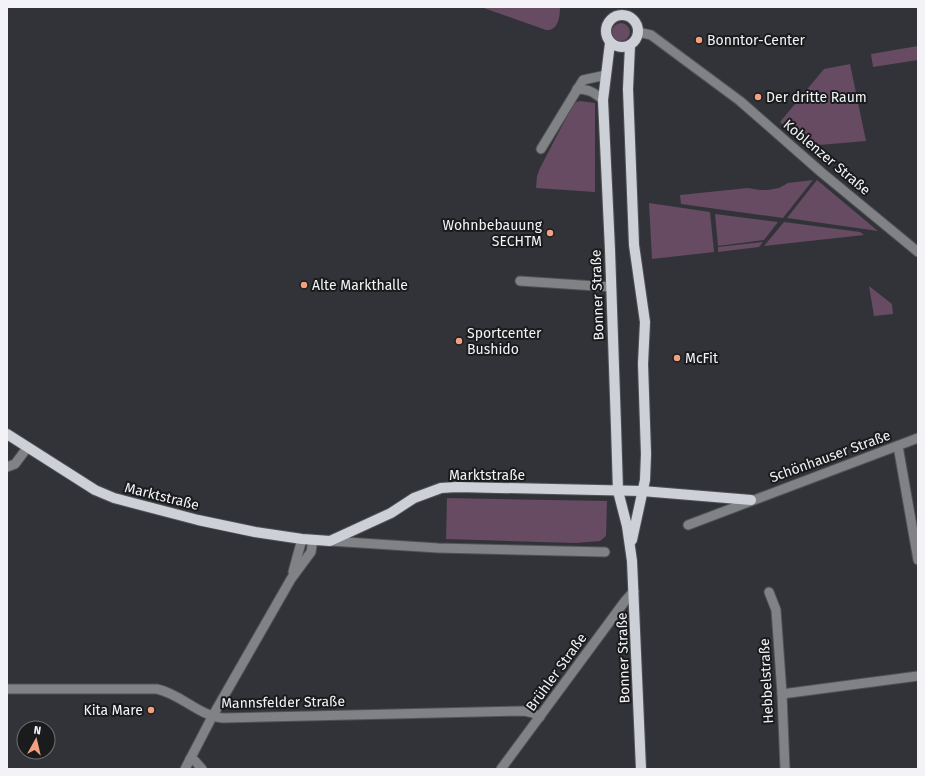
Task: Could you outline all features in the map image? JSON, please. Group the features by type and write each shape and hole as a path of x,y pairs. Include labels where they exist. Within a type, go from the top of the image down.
{"main road":[{"path":"612,7 612,19"},
{"path":"622,11 633,20 636,24 638,32 637,38 630,45 618,47 610,43 606,35 606,29 608,23 622,11"},
{"name":"Bonner Straße","path":"610,43 603,100 618,491 630,546 634,591 641,769"},
{"name":"Bonner Straße","path":"630,45 628,89 634,245 645,322 645,341 642,364 646,454 645,480 637,491 630,546"},
{"name":"Marktstraße","path":"7,434 95,490 114,498 198,520 256,532 313,540 330,541 391,513 414,498 442,488 457,487 637,491"},
{"name":"Schönhauser Straße","path":"637,491 751,500"}],"street":[{"name":"Koblenzer Straße","path":"638,32 651,35 740,101 816,168 918,252"},
{"path":"541,149 583,80 606,75"},
{"path":"577,89 587,89 603,100"},
{"path":"520,281 611,287"},
{"name":"Schönhauser Straße","path":"688,525 918,438"},
{"path":"898,446 918,560"},
{"path":"7,467 15,464 27,448"},
{"path":"291,579 302,539"},
{"path":"185,769 212,717 291,579 311,552 313,540"},
{"name":"Marktstraße","path":"330,541 438,548 605,552"},
{"name":"Brühler Straße","path":"501,769 625,601 634,591"},
{"name":"Hebbelstraße","path":"769,592 776,610 782,694 785,769"},
{"path":"782,694 918,676"},
{"name":"Mannsfelder Straße","path":"7,689 157,689 166,691 212,717 223,718 524,711 533,713 540,717"},
{"path":"190,759 195,761 202,769"}],"shaded area":[{"path":"481,7 560,7 560,15 556,26 550,30 546,30"},
{"path":"621,23 627,26 630,32 627,38 621,41 615,38 612,32 615,26"},
{"path":"918,46 918,60 873,67 871,54"},
{"path":"850,64 866,141 819,145 812,141 808,146 780,122 824,69"},
{"path":"580,101 595,103 595,192 536,188 537,176 540,168 574,103"},
{"path":"813,180 783,218 681,204 680,195 748,188 768,190 779,188 788,183"},
{"path":"817,180 878,231 787,218"},
{"path":"649,203 710,212 714,252 652,259"},
{"path":"715,214 778,222 764,240 718,246"},
{"path":"784,222 860,232 864,235 764,246"},
{"path":"763,242 759,247 718,252 718,247"},
{"path":"869,286 892,304 893,314 874,316"},
{"path":"447,498 607,501 606,536 600,541 575,543 446,539"}],"place":[{"name":"Bonntor-Center","path":"699,40"},
{"name":"Der dritte Raum","path":"758,97"},
{"name":"Wohnbebauung SECHTM","path":"550,233"},
{"name":"Alte Markthalle","path":"304,285"},
{"name":"Sportcenter Bushido","path":"459,341"},
{"name":"McFit","path":"677,358"},
{"name":"Kita Mare","path":"151,710"}]}
